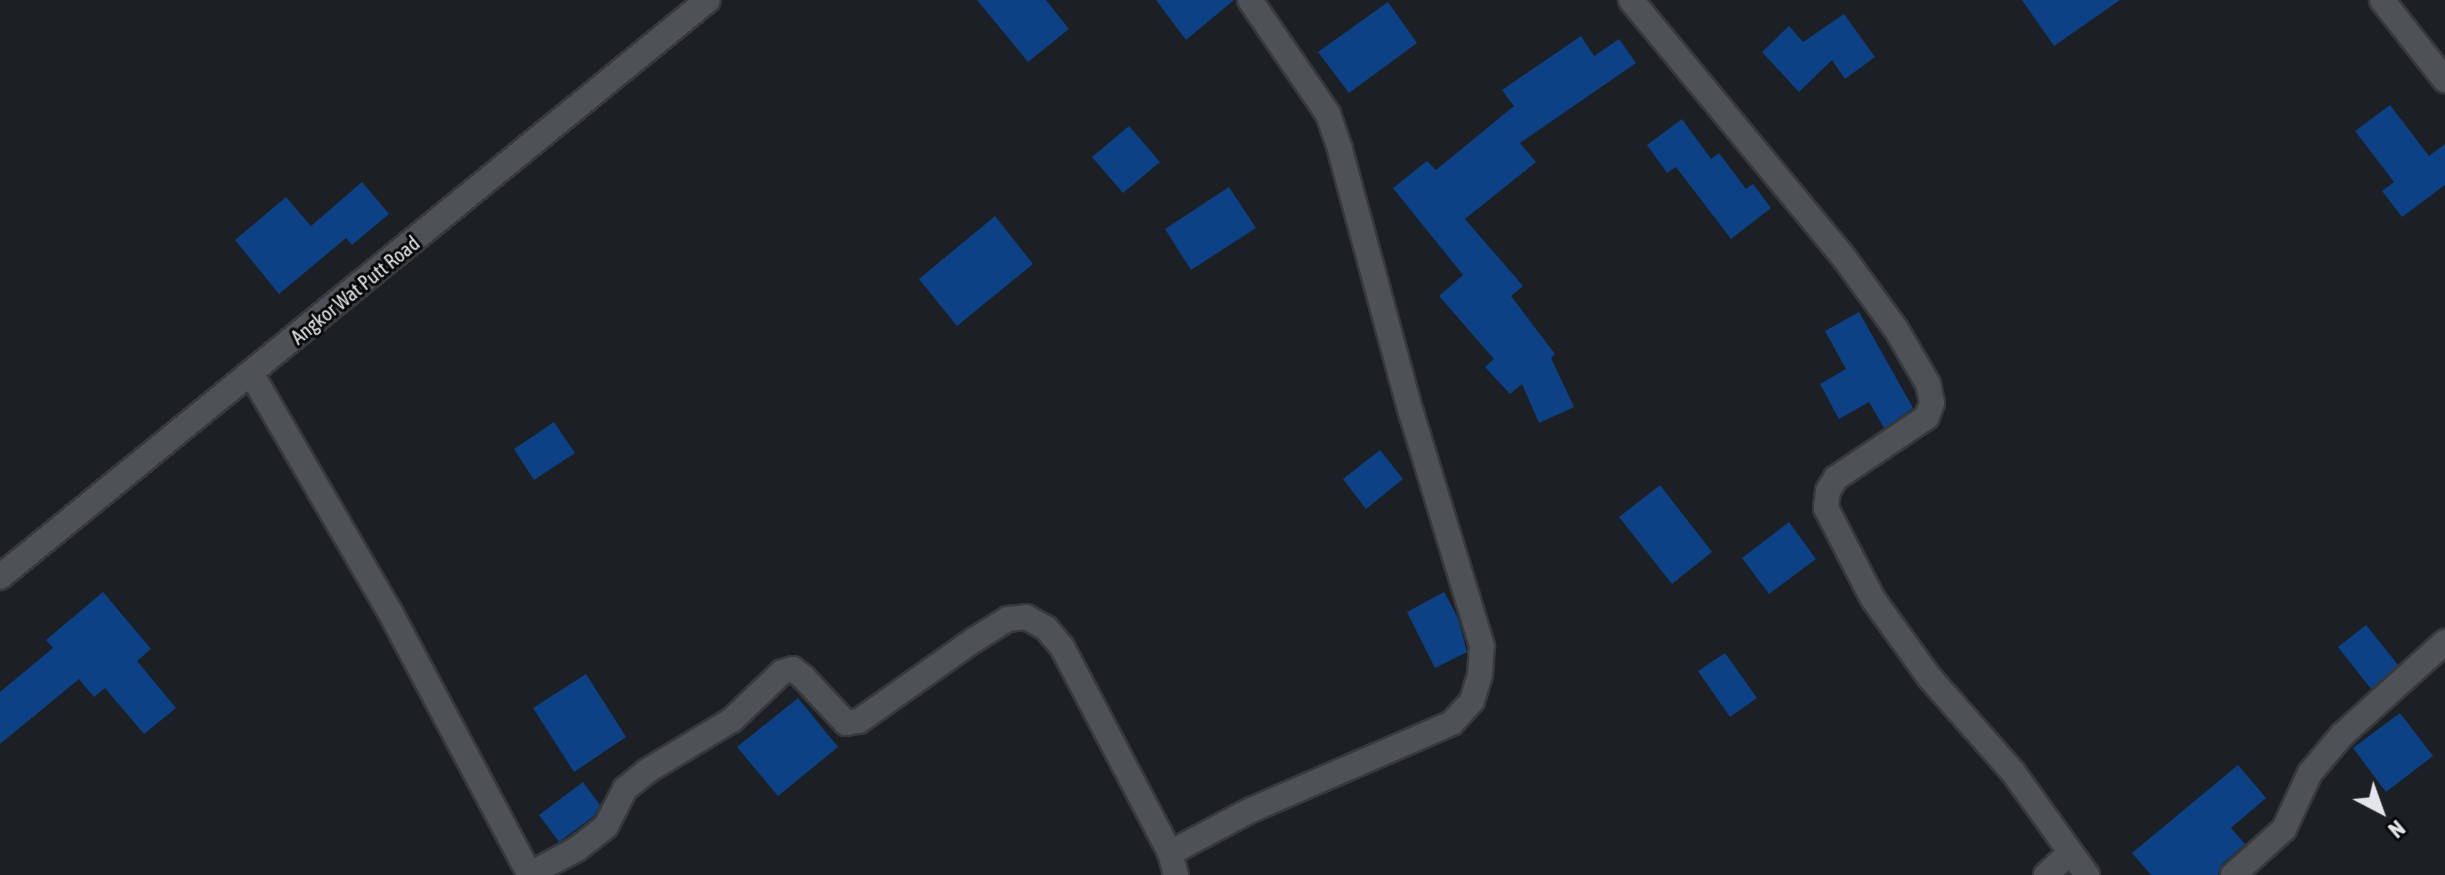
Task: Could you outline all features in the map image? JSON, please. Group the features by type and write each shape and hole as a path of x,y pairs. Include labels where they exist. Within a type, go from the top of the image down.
{"street":[{"name":"Angkor Wat Putt Road","path":"0,577 252,375 708,0"},
{"path":"252,375 389,610 530,874 577,849 606,826 625,789 647,771 732,720 782,672 793,669 846,723 859,721 974,640 1008,619 1026,617 1046,628 1062,647 1173,864 1251,810 1452,723 1472,701 1480,674 1482,646 1411,413 1340,149 1328,114 1250,0"},
{"path":"1631,0 1842,255 1896,329 1928,384 1932,403 1927,417 1836,478 1828,491 1826,508 1873,599 1930,678 2013,772 2087,875"},
{"path":"2382,0 2445,80"},
{"path":"2233,875 2284,829 2310,773 2342,735 2445,642"},
{"path":"2046,875 2070,853"}],"building":[{"path":"977,0 1046,0 1069,29 1028,62"},
{"path":"1156,0 1234,0 1186,40"},
{"path":"2022,0 2120,0 2054,46"},
{"path":"1388,2 1417,43 1349,93 1318,52"},
{"path":"1844,14 1875,57 1845,79 1832,60 1799,92 1762,52 1789,26 1803,42"},
{"path":"1581,36 1594,56 1619,39 1636,63 1520,143 1536,162 1465,219 1523,286 1511,296 1555,354 1551,358 1574,407 1539,423 1522,384 1510,394 1485,367 1494,359 1439,296 1463,275 1393,188 1427,161 1436,170 1514,106 1502,90"},
{"path":"2390,105 2429,156 2445,144 2445,185 2402,217 2382,191 2394,182 2355,131"},
{"path":"1682,119 1711,159 1719,153 1746,189 1753,184 1771,208 1731,239 1676,167 1667,173 1647,145"},
{"path":"1129,126 1160,162 1123,193 1092,157"},
{"path":"362,182 389,214 352,245 346,238 279,294 235,240 286,197 311,226"},
{"path":"1229,187 1256,228 1191,270 1165,229"},
{"path":"995,216 1033,264 957,326 919,279"},
{"path":"1859,312 1913,408 1884,428 1869,402 1839,419 1820,384 1846,369 1825,331"},
{"path":"554,422 575,453 534,480 514,449"},
{"path":"1380,450 1403,479 1366,509 1343,479"},
{"path":"1660,485 1712,552 1672,584 1619,517"},
{"path":"1789,522 1816,559 1769,594 1742,558"},
{"path":"103,592 151,649 137,661 176,708 144,734 105,688 94,697 79,679 0,744 0,692 53,648 46,640"},
{"path":"1444,592 1458,618 1467,652 1435,668 1407,612"},
{"path":"2366,625 2398,665 2371,689 2338,647"},
{"path":"1725,653 1757,698 1730,717 1698,671"},
{"path":"586,674 626,737 574,772 533,708"},
{"path":"798,698 838,747 778,796 737,747"},
{"path":"2400,713 2433,756 2386,792 2353,748"},
{"path":"2238,765 2266,798 2231,828 2245,844 2222,864 2218,875 2151,875 2132,853"},
{"path":"583,782 600,805 594,816 559,842 539,815"}]}
